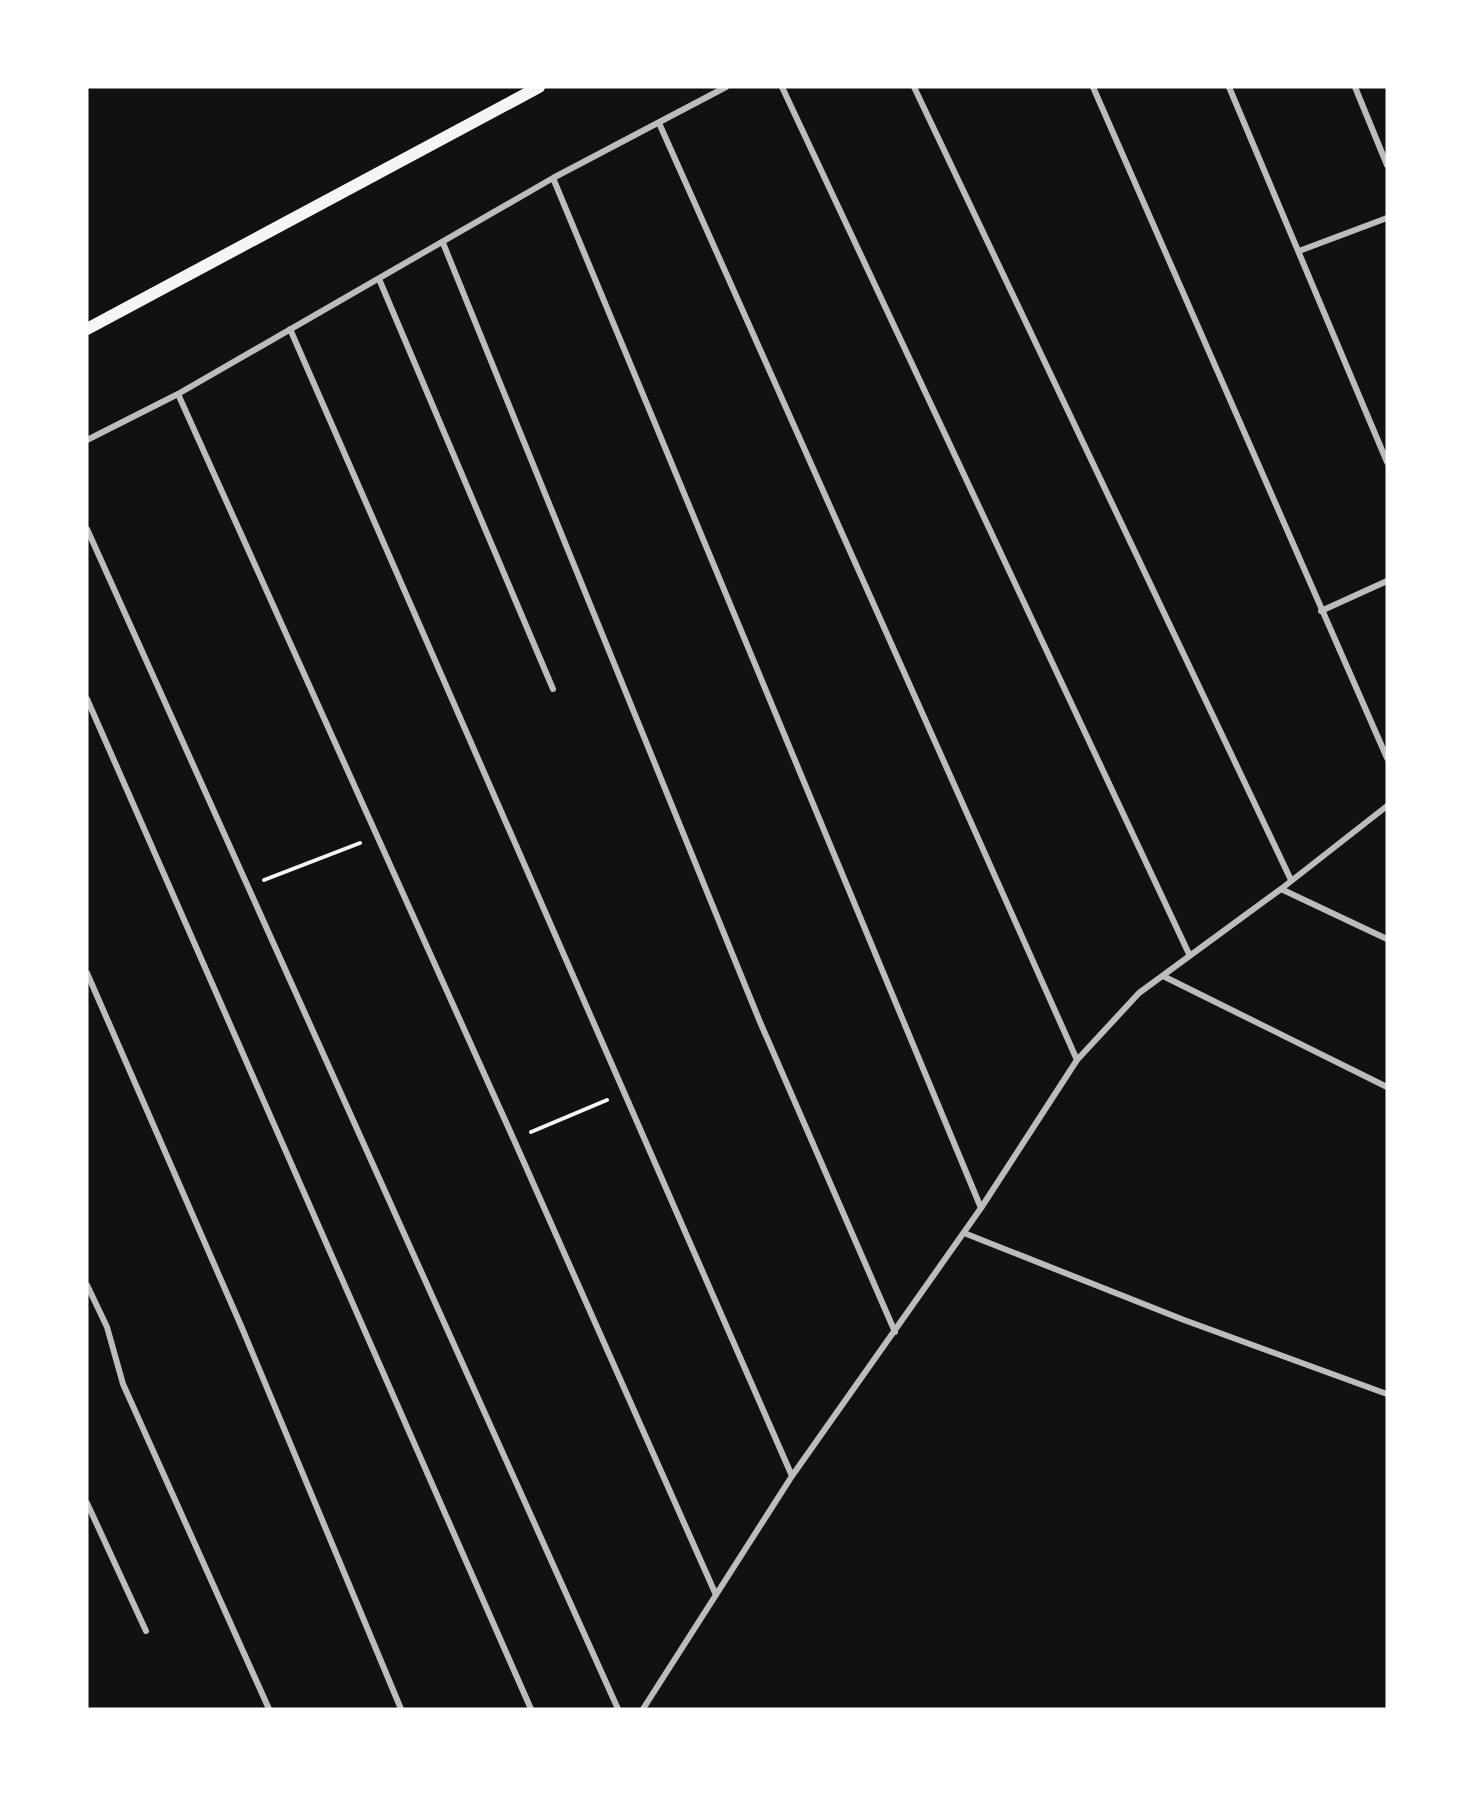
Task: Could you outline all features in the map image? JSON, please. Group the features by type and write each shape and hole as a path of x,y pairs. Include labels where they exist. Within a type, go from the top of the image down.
{"main road":[{"path":"87,329 539,87"}],"street":[{"path":"87,440 178,394 553,178 726,87"},
{"path":"782,87 1189,954"},
{"path":"914,87 1291,880"},
{"path":"1093,87 1387,758"},
{"path":"1229,87 1387,462"},
{"path":"1355,87 1387,165"},
{"path":"659,123 1077,1060"},
{"path":"553,178 981,1208"},
{"path":"1299,251 1387,218"},
{"path":"443,243 760,1022 895,1332"},
{"path":"379,279 553,689"},
{"path":"290,329 792,1476"},
{"path":"178,394 378,836 716,1595"},
{"path":"87,529 618,1709"},
{"path":"1321,611 1387,581"},
{"path":"87,699 531,1709"},
{"path":"643,1709 792,1476 964,1233 1077,1060 1139,993 1189,954 1281,889 1387,806"},
{"path":"1281,889 1387,939"},
{"path":"87,973 242,1328 401,1709"},
{"path":"1163,976 1387,1087"},
{"path":"964,1233 1184,1320 1387,1394"},
{"path":"87,1285 107,1327 123,1384 269,1709"},
{"path":"87,1503 146,1631"}],"path":[{"path":"248,886 378,836"},
{"path":"514,1140 624,1093"}]}
